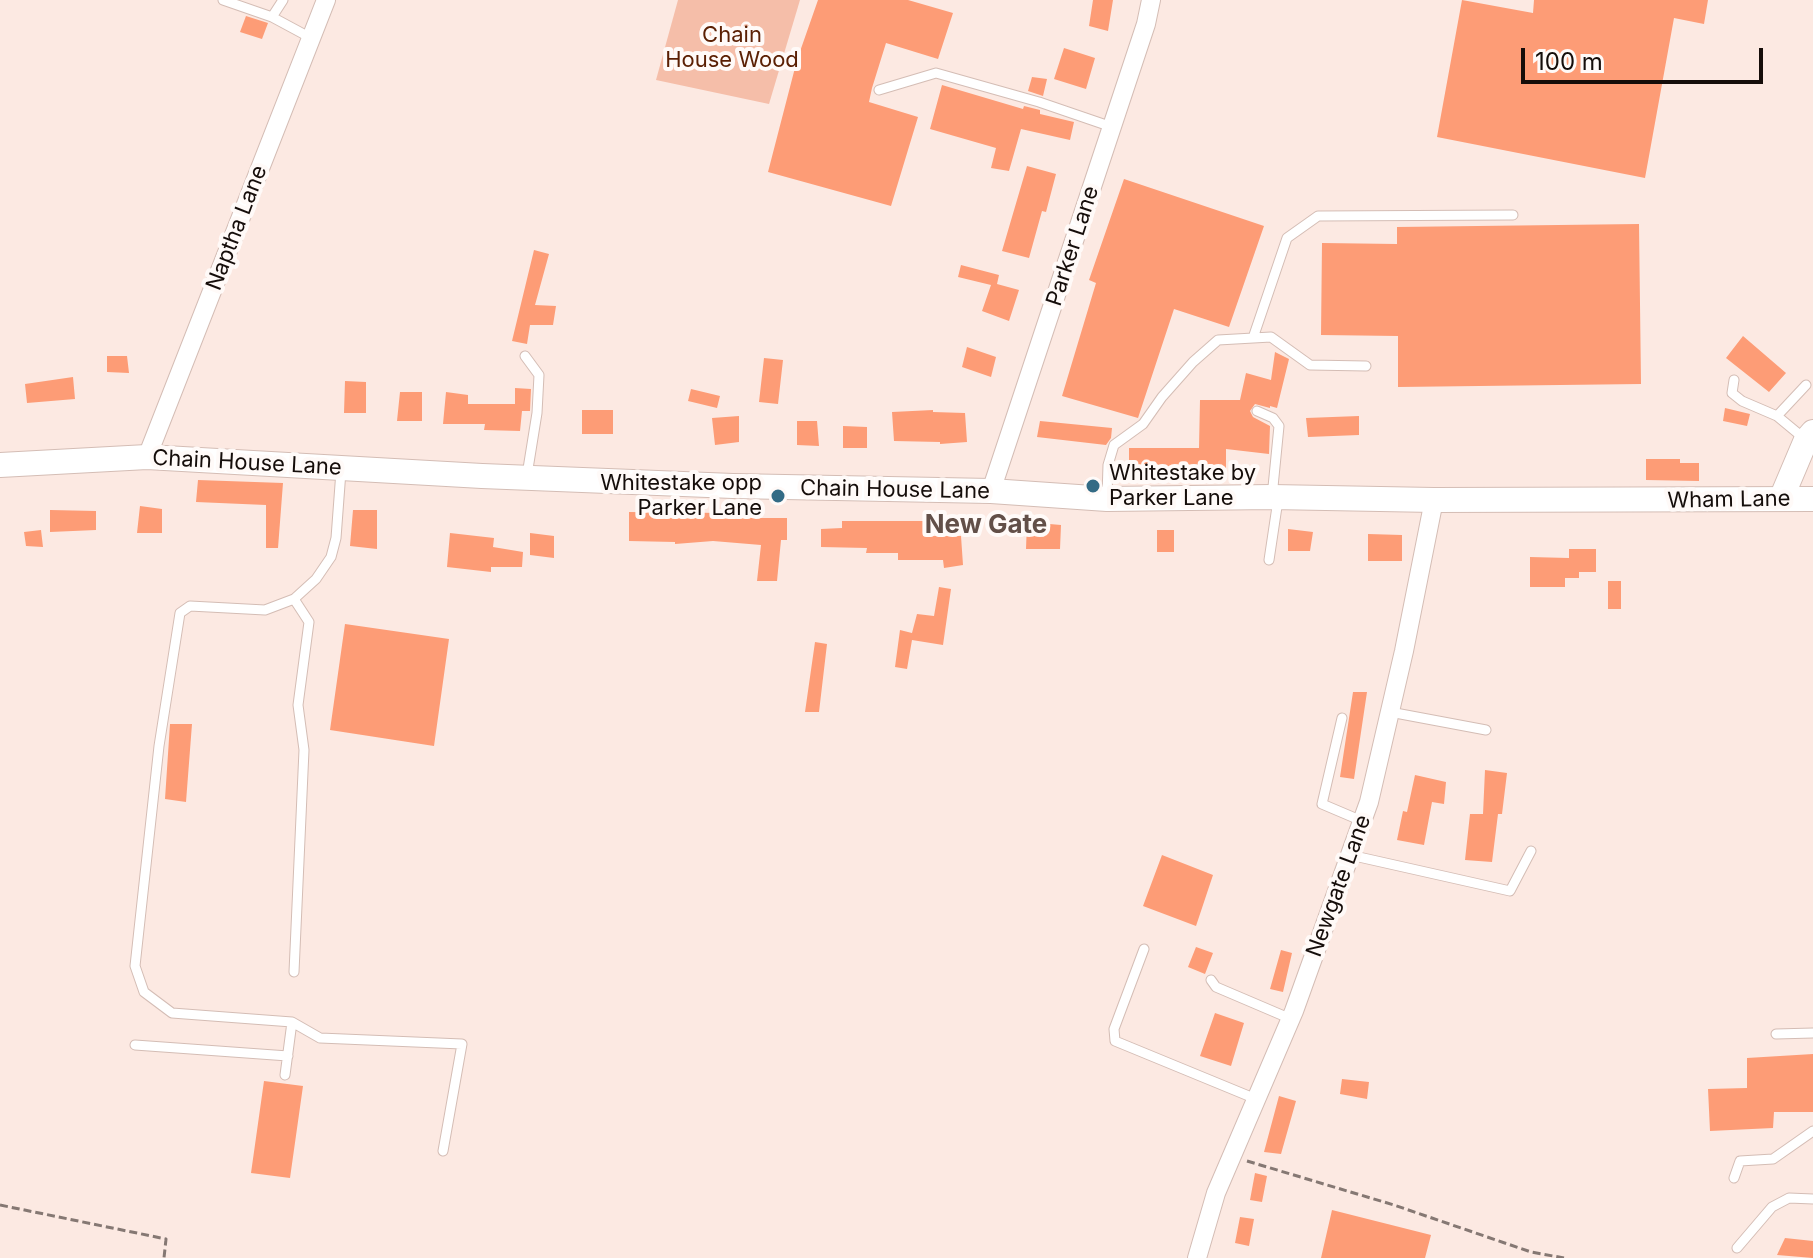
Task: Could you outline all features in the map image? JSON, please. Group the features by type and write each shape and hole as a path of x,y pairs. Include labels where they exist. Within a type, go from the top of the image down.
{"street":[{"name":"Naptha Lane","path":"147,457 326,0"},
{"name":"Parker Lane","path":"991,491 1146,24 1151,0"},
{"path":"1781,499 1809,436"},
{"name":"Chain House Lane","path":"0,465 147,457 527,478 991,491 1107,499 1275,497 1646,501"},
{"name":"Wham Lane","path":"1646,501 1813,499"},
{"name":"Newgate Lane","path":"1197,1258 1216,1193 1291,1019 1362,821 1390,712 1434,500"}],"lane":[{"path":"223,0 272,17 311,38"},
{"path":"272,17 283,0"},
{"path":"879,90 936,73 1039,102 1112,127"},
{"path":"1253,338 1287,238 1318,216 1513,215"},
{"path":"1107,499 1108,465 1114,445 1143,424 1182,374 1218,340 1271,337 1310,365 1366,366"},
{"path":"525,356 539,375 537,413 527,478"},
{"path":"1734,380 1732,393 1742,401 1777,416 1809,436"},
{"path":"1777,416 1806,385"},
{"path":"1257,411 1273,418 1279,426 1269,560"},
{"path":"341,468 336,538 331,557 316,579 294,599 265,610 190,606 180,613 159,746 135,966 144,992 172,1013 292,1022 320,1038 462,1044 443,1151"},
{"path":"294,599 309,622 298,705 304,750 294,972"},
{"path":"1390,712 1486,730"},
{"path":"1342,718 1322,804 1362,821"},
{"path":"1350,855 1510,891 1531,851"},
{"path":"1144,949 1114,1029 1115,1041 1256,1099"},
{"path":"1211,980 1216,987 1291,1019"},
{"path":"285,1075 292,1022"},
{"path":"1776,1034 1813,1033"},
{"path":"135,1045 288,1056"},
{"path":"1734,1178 1740,1161 1773,1159 1813,1131"},
{"path":"1737,1248 1772,1207 1789,1198 1813,1199"}],"path":[{"path":"1233,1157 1394,1205 1543,1255 1564,1258"},
{"path":"0,1205 166,1239 164,1258"}],"green space":[{"name":"Chain House Wood","path":"678,0 800,0 769,104 656,80"}],"building":[{"path":"818,0 908,0 953,13 938,59 886,43 869,102 918,117 891,206 768,172 797,60"},
{"path":"1093,0 1113,0 1108,31 1089,26"},
{"path":"1462,0 1533,13 1534,0 1708,0 1704,24 1674,18 1645,178 1437,137"},
{"path":"246,16 268,23 262,39 240,32"},
{"path":"1064,48 1095,58 1086,89 1054,79"},
{"path":"1032,77 1047,79 1043,96 1028,91"},
{"path":"942,85 1074,122 1070,140 1021,129 1009,171 991,168 996,148 930,129"},
{"path":"1027,166 1056,174 1029,258 1002,251"},
{"path":"1124,179 1264,226 1229,327 1174,309 1138,418 1062,396 1096,283 1089,280"},
{"path":"1639,224 1641,384 1398,387 1398,336 1321,335 1322,243 1397,244 1397,227"},
{"path":"534,250 549,254 535,305 556,306 553,325 530,325 527,344 512,341"},
{"path":"961,265 999,275 997,284 1019,290 1009,321 982,311 991,285 958,277"},
{"path":"1743,336 1786,373 1769,392 1726,358"},
{"path":"967,347 996,357 991,377 962,367"},
{"path":"1275,352 1289,359 1277,408 1255,404 1250,411 1253,417 1270,426 1269,454 1226,449 1226,470 1129,470 1129,448 1199,448 1200,400 1240,400 1246,373 1271,380"},
{"path":"107,356 127,356 129,373 107,372"},
{"path":"764,358 783,360 778,404 759,402"},
{"path":"73,377 75,399 27,403 25,384"},
{"path":"345,381 366,382 366,413 344,413"},
{"path":"515,388 531,389 530,411 522,411 520,431 484,430 485,424 443,424 446,392 468,395 468,404 515,404"},
{"path":"691,389 720,396 717,408 688,401"},
{"path":"400,392 422,392 422,421 397,421"},
{"path":"1725,408 1750,414 1747,426 1723,421"},
{"path":"582,410 613,410 613,434 582,434"},
{"path":"933,410 965,413 967,442 894,441 892,412"},
{"path":"739,416 739,442 715,445 712,418"},
{"path":"1359,416 1359,435 1308,437 1306,418"},
{"path":"797,421 817,421 819,446 797,445"},
{"path":"1040,421 1112,428 1111,438 1106,445 1037,437"},
{"path":"843,426 867,427 867,448 843,448"},
{"path":"1646,459 1680,459 1680,463 1699,463 1699,481 1646,480"},
{"path":"198,480 283,483 278,548 266,548 266,505 196,502"},
{"path":"140,506 162,509 162,533 137,533"},
{"path":"50,510 96,511 96,530 50,532"},
{"path":"353,510 377,510 377,549 350,546"},
{"path":"629,512 725,513 751,515 751,518 787,518 787,540 781,540 777,581 757,581 761,545 713,541 675,544 629,541"},
{"path":"842,521 923,521 923,536 961,536 963,565 944,568 943,560 898,560 898,553 866,553 867,548 821,547 821,529 842,528"},
{"path":"1027,522 1061,525 1060,549 1026,549"},
{"path":"1288,529 1313,532 1310,551 1288,551"},
{"path":"41,530 43,547 26,546 24,532"},
{"path":"1157,530 1174,530 1174,552 1157,552"},
{"path":"450,533 494,538 493,547 523,552 522,567 491,567 491,572 447,567"},
{"path":"530,533 554,536 554,558 530,555"},
{"path":"1368,534 1402,535 1402,561 1368,561"},
{"path":"1569,549 1596,549 1596,572 1579,572 1579,578 1565,578 1565,587 1530,587 1530,557 1569,558"},
{"path":"1608,581 1621,581 1621,609 1608,609"},
{"path":"939,587 951,589 943,645 912,640 907,669 895,667 900,630 912,633 917,614 934,616"},
{"path":"345,624 449,639 434,746 330,730"},
{"path":"815,642 827,644 819,712 805,712"},
{"path":"1353,692 1367,692 1354,779 1340,777"},
{"path":"170,724 192,724 186,802 165,799"},
{"path":"1485,770 1507,773 1492,862 1465,860 1470,814 1483,814"},
{"path":"1415,775 1446,782 1444,804 1432,802 1424,845 1397,840"},
{"path":"1162,855 1213,875 1196,926 1143,906"},
{"path":"1196,947 1213,953 1205,974 1188,967"},
{"path":"1281,950 1292,953 1283,992 1270,989"},
{"path":"1215,1013 1244,1023 1231,1066 1200,1056"},
{"path":"1813,1054 1813,1112 1774,1112 1773,1128 1710,1131 1708,1089 1747,1088 1747,1058"},
{"path":"1342,1079 1369,1082 1367,1099 1340,1094"},
{"path":"264,1081 303,1086 290,1178 251,1173"},
{"path":"1279,1096 1296,1101 1281,1154 1264,1152"},
{"path":"1255,1173 1267,1176 1262,1202 1250,1200"},
{"path":"1332,1210 1431,1235 1425,1258 1321,1258"},
{"path":"1240,1217 1254,1219 1249,1246 1235,1243"},
{"path":"1785,1238 1813,1241 1813,1258 1777,1255"}],"place":[{"name":"Whitestake by Parker Lane","path":"1093,486"},
{"name":"Whitestake opp Parker Lane","path":"778,496"}],"district":[{"name":"New Gate","path":"986,525"}]}
